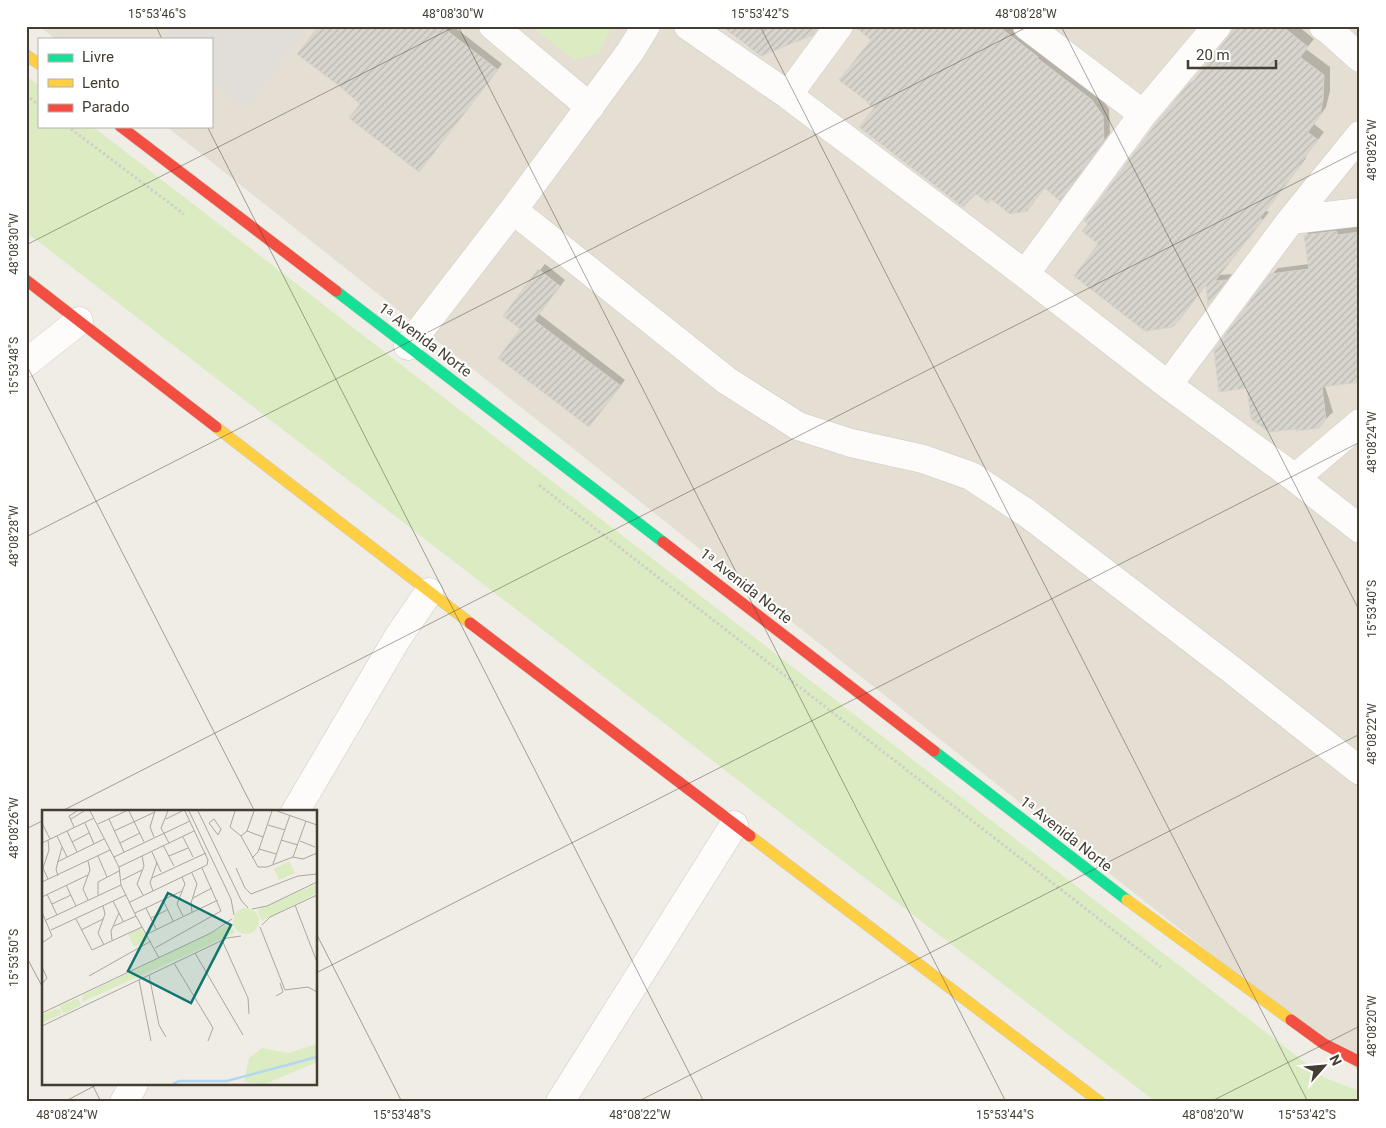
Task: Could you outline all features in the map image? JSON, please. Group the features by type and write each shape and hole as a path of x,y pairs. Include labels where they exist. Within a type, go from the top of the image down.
{"main road":[{"path":"26,55 38,63"},
{"name":"1ᵃ Avenida Norte","path":"123,128 642,524 1128,901 1324,1044 1360,1062"},
{"path":"26,280 429,592 1100,1102"}],"street":[{"path":"493,26 590,107"},
{"path":"408,346 514,210 630,52 646,26"},
{"path":"688,26 788,95 1360,529"},
{"path":"788,95 839,26"},
{"path":"1027,26 1144,114"},
{"path":"1024,274 1144,114 1217,26"},
{"path":"1329,28 1360,58"},
{"path":"1168,385 1291,220 1360,135"},
{"path":"514,210 726,380 798,426 851,443 923,459 971,476 1028,514 1232,670 1360,771"},
{"path":"1291,220 1360,212"},
{"path":"26,345 74,317"},
{"path":"26,363 74,317"},
{"path":"1295,478 1360,423"},
{"path":"296,810 398,637 429,592"},
{"path":"560,1102 734,825"},
{"path":"124,1102 133,1086"}],"path":[{"path":"26,95 38,104"},
{"path":"70,128 185,215"},
{"path":"538,485 1161,967"}],"shaded area":[{"path":"39,26 1360,26 1360,1072 169,128 212,128 212,38 54,38"},
{"path":"171,26 309,26 246,108 212,82 212,38 162,38"}],"green space":[{"path":"530,26 612,26 599,53 575,60"},
{"path":"26,76 38,84 38,128 95,128 1325,1078 1360,1091 1360,1102 1156,1102 26,232"}],"building":[{"path":"319,26 441,26 498,70 419,172 349,118 360,104 297,54"},
{"path":"722,26 819,26 813,35 761,56"},
{"path":"854,26 998,26 1092,100 1103,116 1104,140 1060,201 1045,188 1027,211 1010,214 991,199 988,203 976,194 963,207 859,127 874,108 839,80 871,40"},
{"path":"1235,26 1282,26 1308,47 1300,57 1324,75 1320,115 1308,132 1318,140 1260,218 1263,220 1215,281 1227,280 1208,305 1206,285 1173,327 1145,331 1074,276 1098,244 1082,231 1088,224 1084,221 1158,121 1190,82 1192,83"},
{"path":"1336,231 1338,235 1360,232 1360,382 1322,387 1326,420 1319,428 1269,432 1251,419 1247,388 1219,392 1214,350 1270,274 1309,269 1304,235"},
{"path":"538,269 560,286 534,320 621,386 589,427 498,358 520,329 503,316"}],"traffic: fast":[{"path":"336,291 663,542"},
{"path":"934,751 1127,900"}],"traffic: slow":[{"path":"26,55 38,63"},
{"path":"216,427 470,623"},
{"path":"750,836 1100,1102"},
{"path":"1127,900 1291,1020"}],"traffic: jam":[{"path":"123,128 336,291"},
{"path":"26,280 216,427"},
{"path":"663,542 934,751"},
{"path":"470,623 750,836"},
{"path":"1291,1020 1324,1044 1360,1062"}]}
